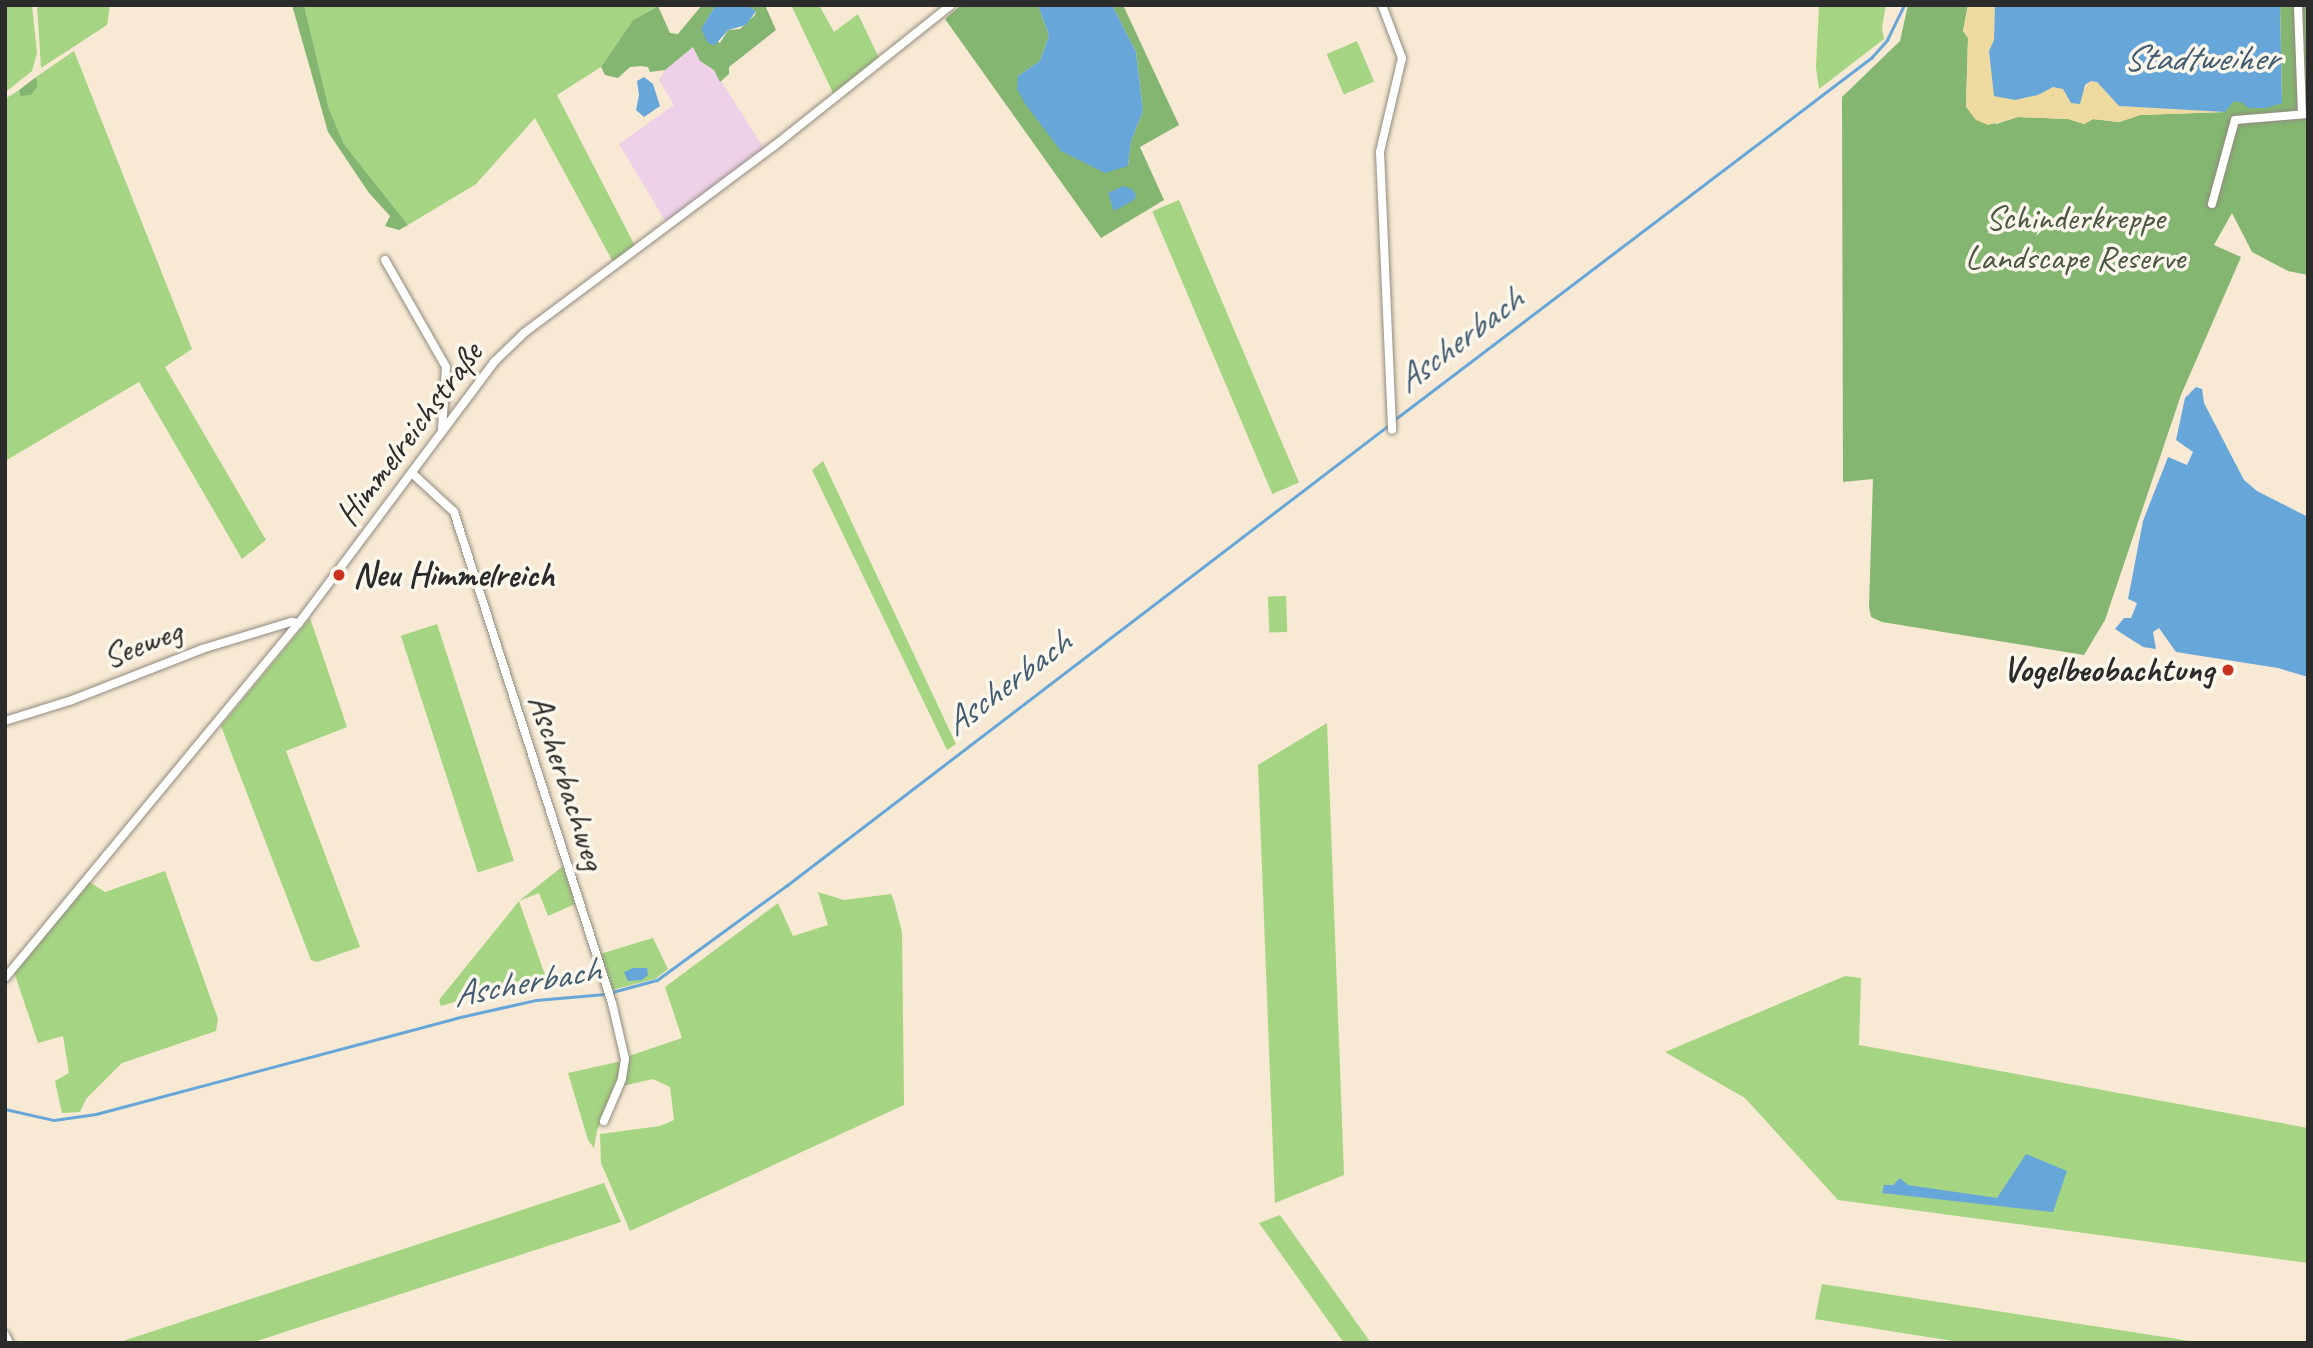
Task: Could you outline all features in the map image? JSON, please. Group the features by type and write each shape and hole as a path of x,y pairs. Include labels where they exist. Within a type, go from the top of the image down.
{"street":[{"name":"Himmelreichstraße","path":"5,978 299,624 442,430 510,345 773,147 951,5"},
{"path":"1382,5 1402,58 1380,152 1392,430"},
{"path":"2212,204 2235,120 2305,114 2298,5"},
{"path":"385,260 446,367 442,430"},
{"name":"Ascherbachweg","path":"412,474 454,512 608,992 625,1059 622,1079 604,1121"},
{"name":"Seeweg","path":"5,721 72,700 202,649 291,622 299,624"},
{"path":"5,1335 9,1343"}],"shaded area":[{"path":"693,47 700,61 714,70 765,150 666,222 619,144 674,105 659,80 665,70"}],"green space":[{"path":"5,5 32,5 37,53 32,71 7,91"},
{"path":"37,5 110,5 107,25 41,68"},
{"path":"292,5 304,5 329,109 344,144 408,225 399,230 385,226 390,216 369,193 328,132"},
{"path":"304,5 659,5 633,20 601,67 557,95 635,246 613,262 535,118 476,184 408,225 344,144 329,109"},
{"path":"702,5 716,5 703,26 704,31 720,43 728,30 740,29 755,15 756,11 747,5 765,5 776,30 729,67 729,74 720,82 714,70 700,61 693,47 665,70 650,72 648,67 641,66 630,67 618,78 605,75 601,67 633,20 658,6 670,33 678,34"},
{"path":"791,5 819,5 834,32 858,14 879,58 834,95"},
{"path":"961,5 1038,5 1049,35 1040,61 1018,76 1128,166 1131,141 1143,111 1136,52 1112,5 1123,5 1179,125 1140,147 1164,200 1101,238 945,19"},
{"path":"1819,5 1886,5 1882,27 1884,39 1819,89 1816,67"},
{"name":"Schinderkreppe Landscape Reserve","path":"1908,5 1968,5 1963,31 1968,38 1966,107 1996,124 2018,117 2068,119 2084,124 2093,119 2119,122 2140,115 2224,112 2234,101 2282,102 2280,5 2308,5 2308,275 2288,271 2252,252 2232,213 2214,245 2241,257 2181,395 2105,620 2084,655 1882,622 1871,617 1869,607 1873,479 1843,482 1842,97 1900,41"},
{"path":"1357,41 1374,82 1344,94 1327,54"},
{"path":"74,51 192,349 165,367 266,540 242,559 139,382 5,461 5,99 19,90 20,96 38,86 36,77"},
{"path":"36,77 38,86 31,95 20,96 19,90"},
{"path":"1179,200 1299,483 1272,494 1152,211"},
{"path":"823,461 956,744 947,750 812,470"},
{"path":"1286,596 1287,632 1269,633 1268,597"},
{"path":"310,618 347,727 286,751 360,947 317,962 311,960 221,726"},
{"path":"437,624 514,861 478,873 401,636"},
{"path":"1327,723 1344,1175 1275,1203 1258,765"},
{"path":"563,866 575,904 548,916 539,893 519,901"},
{"path":"165,871 218,1019 216,1031 122,1063 86,1099 80,1112 62,1113 55,1081 69,1073 63,1036 38,1043 14,972 88,881 105,892"},
{"path":"818,892 844,900 891,894 894,901 902,932 904,1105 630,1231 601,1163 600,1134 660,1126 674,1120 670,1087 653,1079 622,1086 626,1057 682,1038 665,987 778,903 793,936 828,925"},
{"path":"519,901 545,975 441,1006 439,1000"},
{"path":"653,938 668,969 655,979 612,990 600,954"},
{"path":"1845,976 1861,978 1859,1045 2308,1128 2308,1263 1838,1200 1745,1098 1665,1052"},
{"path":"622,1061 618,1081 597,1131 594,1148 588,1140 568,1073"},
{"path":"604,1183 621,1222 251,1343 117,1343"},
{"path":"1280,1215 1371,1343 1344,1343 1259,1223"},
{"path":"1822,1284 2203,1343 1965,1343 1815,1319"}],"sand":[{"path":"1968,5 1995,5 1990,64 2063,89 2084,89 2091,81 2097,82 2119,106 2225,112 2140,115 2119,122 2093,119 2084,124 2068,119 2018,117 1988,125 1976,120 1966,107 1968,38 1963,31"}],"water":[{"path":"716,5 747,5 756,11 746,25 728,30 715,45 708,43 701,29"},
{"path":"1038,5 1112,5 1136,52 1143,111 1131,141 1128,166 1105,173 1061,151 1017,89 1018,76 1040,61 1049,35"},
{"name":"Stadtweiher","path":"1995,5 2280,5 2282,103 2266,108 2248,108 2243,103 2234,101 2225,112 2119,106 2097,82 2091,81 2085,85 2080,104 2071,103 2063,89 2053,87 2038,95 2015,100 1994,96 1989,51 1994,40"},
{"path":"644,77 653,84 660,106 644,117 636,110 639,95 637,81"},
{"path":"1123,186 1132,189 1136,195 1134,200 1114,211 1108,193"},
{"path":"2196,387 2202,389 2204,403 2244,480 2257,491 2308,517 2308,677 2278,668 2176,652 2159,628 2153,632 2156,649 2143,647 2115,629 2124,618 2131,618 2137,603 2128,599 2143,521 2168,457 2187,465 2193,452 2176,440 2185,398"},
{"path":"633,968 647,968 648,975 642,980 628,981 624,972"},
{"path":"2026,1154 2067,1171 2053,1212 1882,1193 1884,1185 1893,1185 1900,1178 1908,1185 1997,1198"}],"waterway":[{"name":"Ascherbach","path":"1394,420 1871,58 1887,40 1904,5"},
{"name":"Ascherbach","path":"5,1109 54,1120 96,1114 456,1018 536,1000 605,994 657,980 786,886 1389,425"}],"place":[{"name":"Neu Himmelreich","path":"339,575"},
{"name":"Vogelbeobachtung","path":"2228,670"}]}
